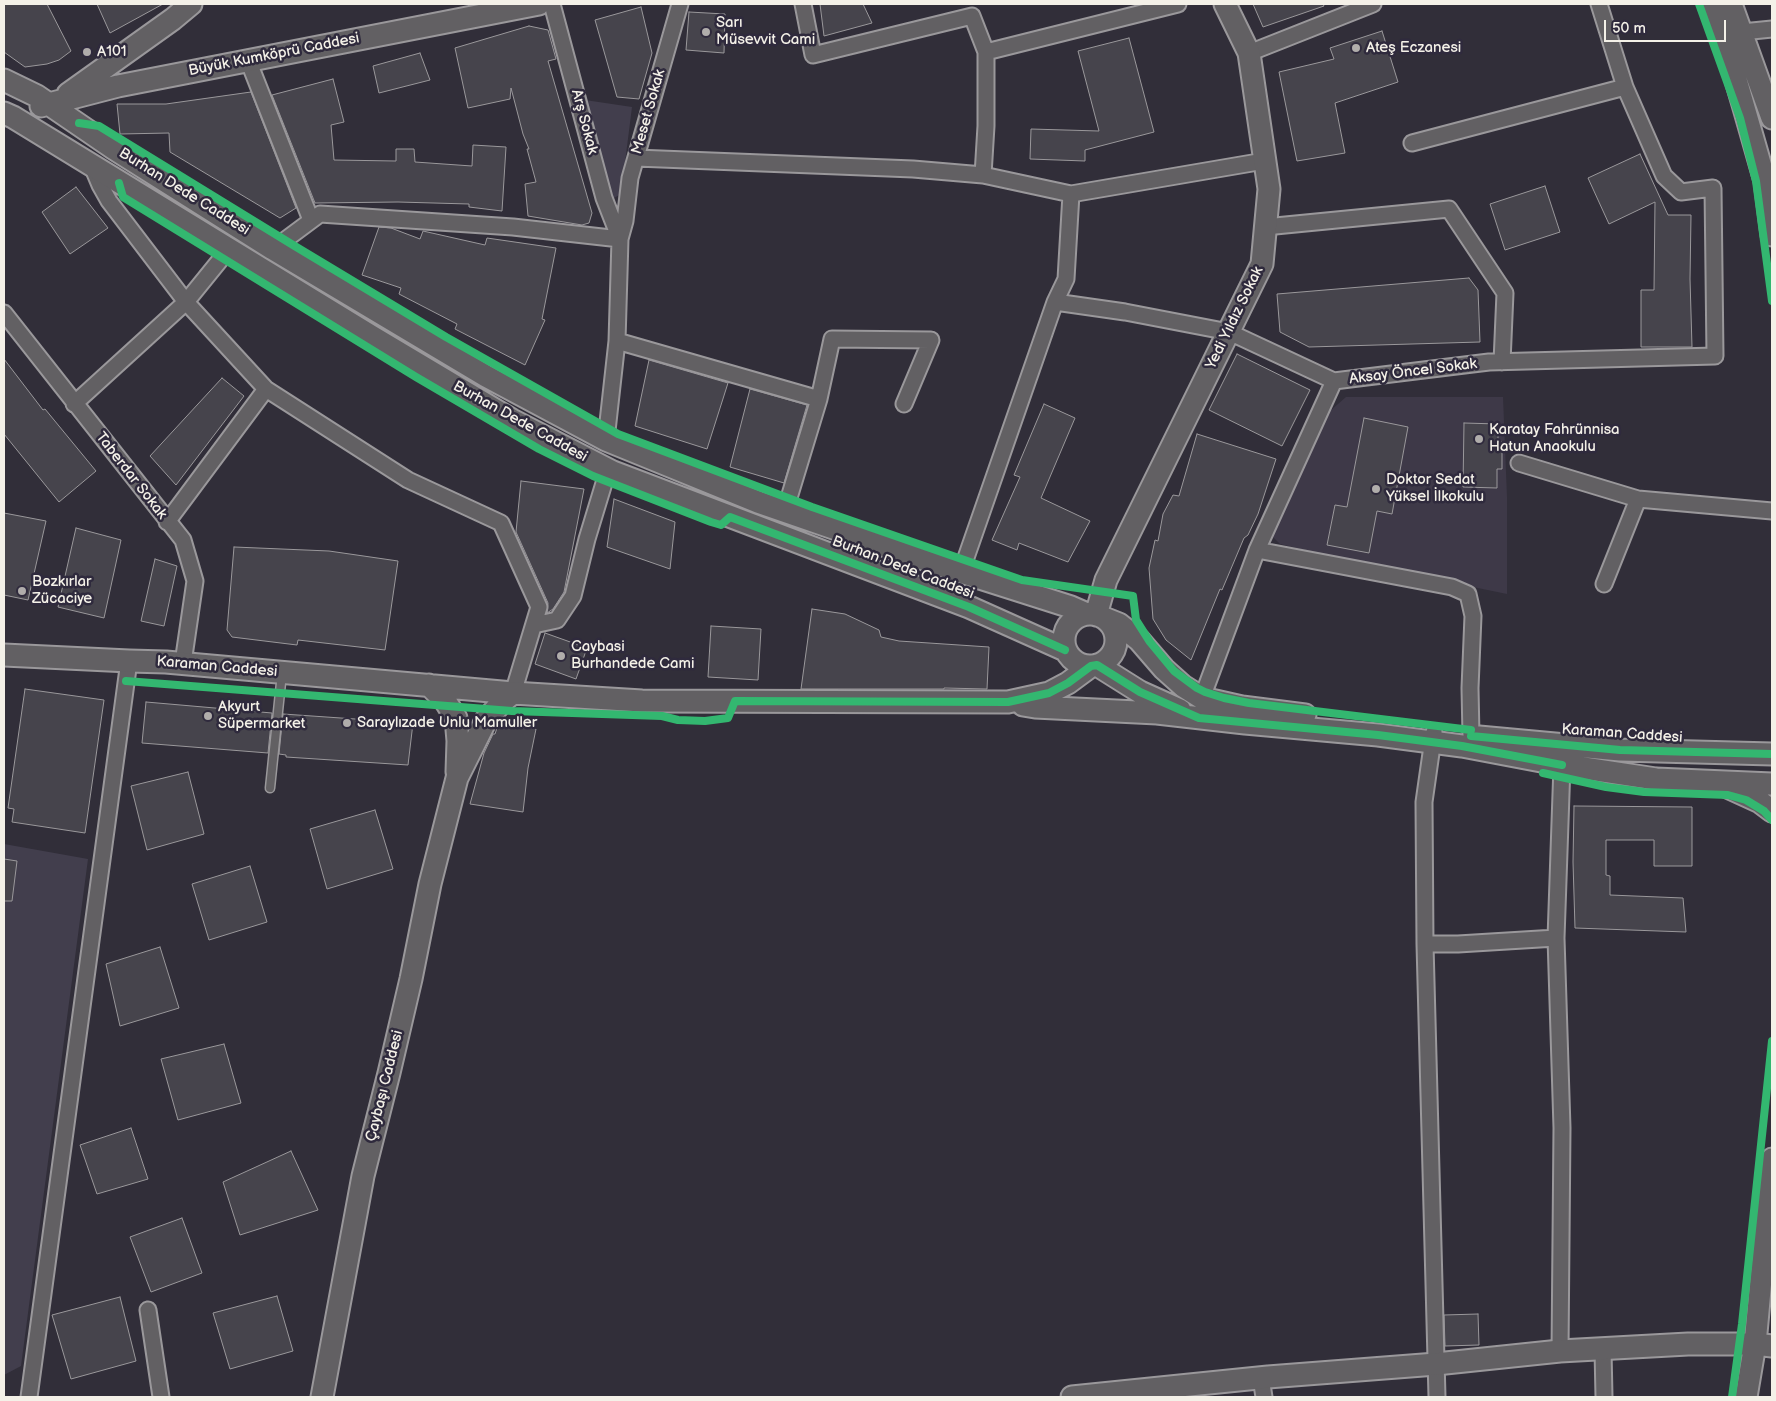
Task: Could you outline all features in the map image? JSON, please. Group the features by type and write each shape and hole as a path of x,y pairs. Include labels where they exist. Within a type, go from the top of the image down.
{"main road":[{"path":"53,102 173,19 191,4"},
{"name":"Büyük Kumköprü Caddesi","path":"8,115 118,86 539,4"},
{"name":"Yedi Yıldız Sokak","path":"1096,615 1106,580 1262,264 1269,189 1249,53 1224,4"},
{"path":"1708,4 1728,52 1765,181 1772,235"},
{"path":"1731,4 1772,118"},
{"name":"Burhan Dede Caddesi","path":"4,80 53,102 113,148 273,249 486,376 606,440 758,502 961,572 1096,615"},
{"name":"Burhan Dede Caddesi","path":"8,115 512,420 608,470 969,607 1065,650"},
{"path":"1008,702 1049,693 1068,684 1110,656 1116,640 1110,624 1096,615 1079,616 1067,627 1064,634 1065,650 1075,662 1094,666"},
{"name":"Karaman Caddesi","path":"1096,615 1118,624 1139,640 1164,670 1183,686 1200,708"},
{"name":"Karaman Caddesi","path":"4,657 183,663 429,685 642,701 1008,702 1035,707 1157,713 1200,708 1214,702 1470,742 1620,750 1772,754"},
{"name":"Karaman Caddesi","path":"1094,666 1140,692 1200,708"},
{"path":"429,685 446,702 456,718 458,740 457,778"},
{"path":"457,778 486,720 514,692"},
{"name":"Karaman Caddesi","path":"1470,742 1562,765 1656,779 1772,784"},
{"name":"Çaybaşı Caddesi","path":"322,1397 363,1176 390,1073 430,884 457,778"},
{"path":"1716,782 1760,802 1772,811"},
{"path":"1746,1397 1764,1345 1772,1159"},
{"path":"1072,1397 1262,1388 1436,1364 1560,1351 1688,1344 1764,1345"}],"street":[{"name":"Arş Sokak","path":"552,4 604,198 620,239"},
{"name":"Meset Sokak","path":"620,239 625,221 630,178 680,4"},
{"path":"803,4 813,55 972,16 986,52 986,126 983,175"},
{"path":"986,52 1178,4"},
{"path":"1249,53 1373,4"},
{"path":"1412,144 1625,87 1599,4"},
{"path":"1742,32 1772,29"},
{"path":"248,60 311,220"},
{"name":"Aksay Öncel Sokak","path":"1200,708 1256,550 1334,381 1365,379 1490,362 1715,356 1713,188 1681,192 1664,176 1625,87"},
{"path":"636,158 913,170 983,175 1071,194 1264,161"},
{"path":"92,166 109,201 186,302 266,389 408,480 501,523 539,607 514,692"},
{"path":"961,572 1056,302 1066,279 1071,194"},
{"path":"1266,227 1449,209 1505,293 1502,362"},
{"path":"273,249 320,214 513,227 620,239 617,341 606,440"},
{"path":"74,404 186,302 228,249"},
{"path":"1056,302 1125,312 1229,332 1334,381"},
{"name":"Taberdar Sokak","path":"4,313 183,540 195,581 183,663"},
{"path":"785,510 819,399 832,340 931,340 904,404"},
{"path":"617,341 819,399"},
{"path":"167,522 266,389"},
{"path":"1519,463 1638,500 1772,511"},
{"path":"534,626 557,620 573,596 608,470"},
{"path":"1604,584 1638,500"},
{"path":"1256,550 1452,586 1468,594 1474,616 1470,688 1470,742"},
{"path":"28,1397 129,662"},
{"path":"1433,737 1424,802 1425,944 1437,1397"},
{"path":"1560,1351 1562,1128 1556,938 1562,765"},
{"path":"1425,944 1458,944 1556,938"},
{"path":"148,1310 161,1397"},
{"path":"1603,1350 1604,1397"}],"lane":[{"path":"270,788 282,672"}],"shaded area":[{"path":"585,100 632,107 621,194 614,198 609,192"},
{"name":"Doktor Sedat Yüksel İlkokulu","path":"1346,397 1503,397 1507,497 1507,594 1376,567 1280,544 1272,536 1330,411"},
{"path":"4,844 88,859 21,1366 4,1375"}],"building":[{"path":"4,4 47,4 71,51 59,60 25,67 4,52"},
{"path":"97,4 163,4 110,33"},
{"path":"820,4 863,4 872,23 824,36"},
{"path":"1253,4 1323,4 1324,6 1263,27"},
{"path":"641,7 652,53 639,99 617,97 595,20"},
{"name":"Sarı Müsevvit Cami","path":"689,12 725,14 724,53 686,50"},
{"path":"529,26 548,30 556,59 548,61 592,213 589,223 582,225 528,216 525,184 536,182 527,149 529,149 523,134 511,88 510,99 468,108 455,48"},
{"path":"1382,31 1398,82 1335,103 1345,153 1297,161 1279,72 1334,59 1330,48"},
{"path":"1129,38 1154,132 1085,150 1085,161 1030,159 1031,129 1099,131 1078,51"},
{"path":"420,53 430,80 379,93 373,66"},
{"path":"333,79 344,122 331,125 334,160 396,161 396,149 414,149 415,162 472,166 473,145 506,147 502,211 469,207 469,204 398,202 315,203 272,95"},
{"path":"251,92 296,208 280,218 170,152 169,133 120,134 117,104 166,104"},
{"path":"1640,154 1668,215 1691,215 1692,347 1641,347 1641,290 1654,290 1655,202 1609,224 1588,178"},
{"path":"1545,186 1560,232 1505,250 1490,204"},
{"path":"76,187 108,228 70,254 42,212"},
{"path":"379,227 391,228 420,239 423,231 485,245 487,238 556,248 542,319 545,320 525,365 455,329 457,324 399,294 401,288 362,275"},
{"path":"1469,278 1478,290 1480,342 1309,347 1280,332 1277,294"},
{"path":"1237,354 1310,390 1282,446 1209,410"},
{"path":"4,359 43,410 45,409 96,471 59,502 4,434"},
{"path":"649,360 728,383 707,449 635,426"},
{"path":"222,378 244,396 176,485 150,456"},
{"path":"750,389 807,405 784,483 730,467"},
{"path":"1044,404 1075,418 1041,498 1090,521 1068,562 1019,543 1017,550 992,540 1020,477 1014,475"},
{"path":"1364,418 1408,427 1392,514 1377,511 1369,553 1327,545 1335,505 1347,507"},
{"path":"1464,423 1498,424 1498,442 1502,442 1502,469 1497,469 1497,488 1463,487"},
{"path":"1197,434 1276,459 1258,514 1248,535 1244,538 1222,590 1220,589 1191,660 1166,640 1153,619 1149,568 1155,540 1158,541 1163,514 1173,495 1179,496"},
{"path":"521,481 584,489 564,592 553,609 547,613 548,603 516,532"},
{"path":"614,499 675,522 670,569 607,547"},
{"path":"4,513 46,521 28,600 4,595"},
{"path":"76,528 121,540 104,618 58,607"},
{"path":"234,547 329,551 398,561 385,650 298,640 297,645 232,637 227,630"},
{"path":"155,559 177,566 164,626 141,621"},
{"path":"812,609 845,614 879,630 881,637 899,641 989,647 987,689 801,689"},
{"path":"711,626 761,629 758,680 708,677"},
{"name":"Caybasi Burhandede Cami","path":"545,633 587,648 576,679 535,664"},
{"path":"25,689 104,700 85,833 12,822 14,809 8,808"},
{"path":"146,702 272,713 268,753 142,743"},
{"path":"283,714 413,723 408,765 286,757 286,755 279,754"},
{"path":"498,725 536,729 528,768 523,812 470,804 484,753"},
{"path":"188,772 204,834 147,850 131,786"},
{"path":"1574,806 1692,807 1692,866 1654,866 1654,840 1606,840 1606,875 1610,876 1610,895 1683,898 1686,932 1575,928"},
{"path":"375,810 393,869 327,889 310,829"},
{"path":"4,859 17,861 12,901 4,901"},
{"path":"250,866 267,922 209,940 192,884"},
{"path":"160,947 179,1008 120,1026 106,964"},
{"path":"224,1044 241,1103 178,1120 161,1059"},
{"path":"131,1128 148,1179 97,1194 80,1145"},
{"path":"291,1151 318,1210 240,1235 223,1182"},
{"path":"182,1218 202,1273 151,1292 130,1237"},
{"path":"277,1296 293,1351 230,1369 213,1313"},
{"path":"120,1297 136,1361 71,1379 52,1315"},
{"path":"1478,1314 1479,1345 1445,1346 1444,1315"}],"cycle path":[{"path":"1699,4 1740,118 1756,181 1772,301"},
{"path":"79,123 99,126 446,337 618,434 812,507 1022,580 1133,596 1136,620 1150,642 1174,671 1205,692 1249,703 1471,730"},
{"path":"119,183 123,197 416,377 539,449 593,476 721,525 730,517 969,607 1065,650"},
{"path":"126,681 512,711 662,716 678,720 705,721 728,718 735,701 1008,702 1049,693 1068,683 1091,666 1097,665 1140,692 1199,718 1378,735 1462,746 1562,765"},
{"path":"1471,736 1620,750 1772,754"},
{"path":"1543,773 1606,787 1644,792 1728,795 1746,800 1764,811 1772,820"},
{"path":"1732,1397 1742,1324 1772,1041"}],"place":[{"name":"Sarı Müsevvit Cami","path":"706,32"},
{"name":"Ateş Eczanesi","path":"1356,48"},
{"name":"A101","path":"87,52"},
{"name":"Karatay Fahrünnisa Hatun Anaokulu","path":"1479,439"},
{"name":"Doktor Sedat Yüksel İlkokulu","path":"1376,489"},
{"name":"Bozkırlar Zücaciye","path":"22,591"},
{"name":"Caybasi Burhandede Cami","path":"561,656"},
{"name":"Akyurt Süpermarket","path":"208,716"},
{"name":"Saraylızade Unlu Mamuller","path":"347,723"}]}
